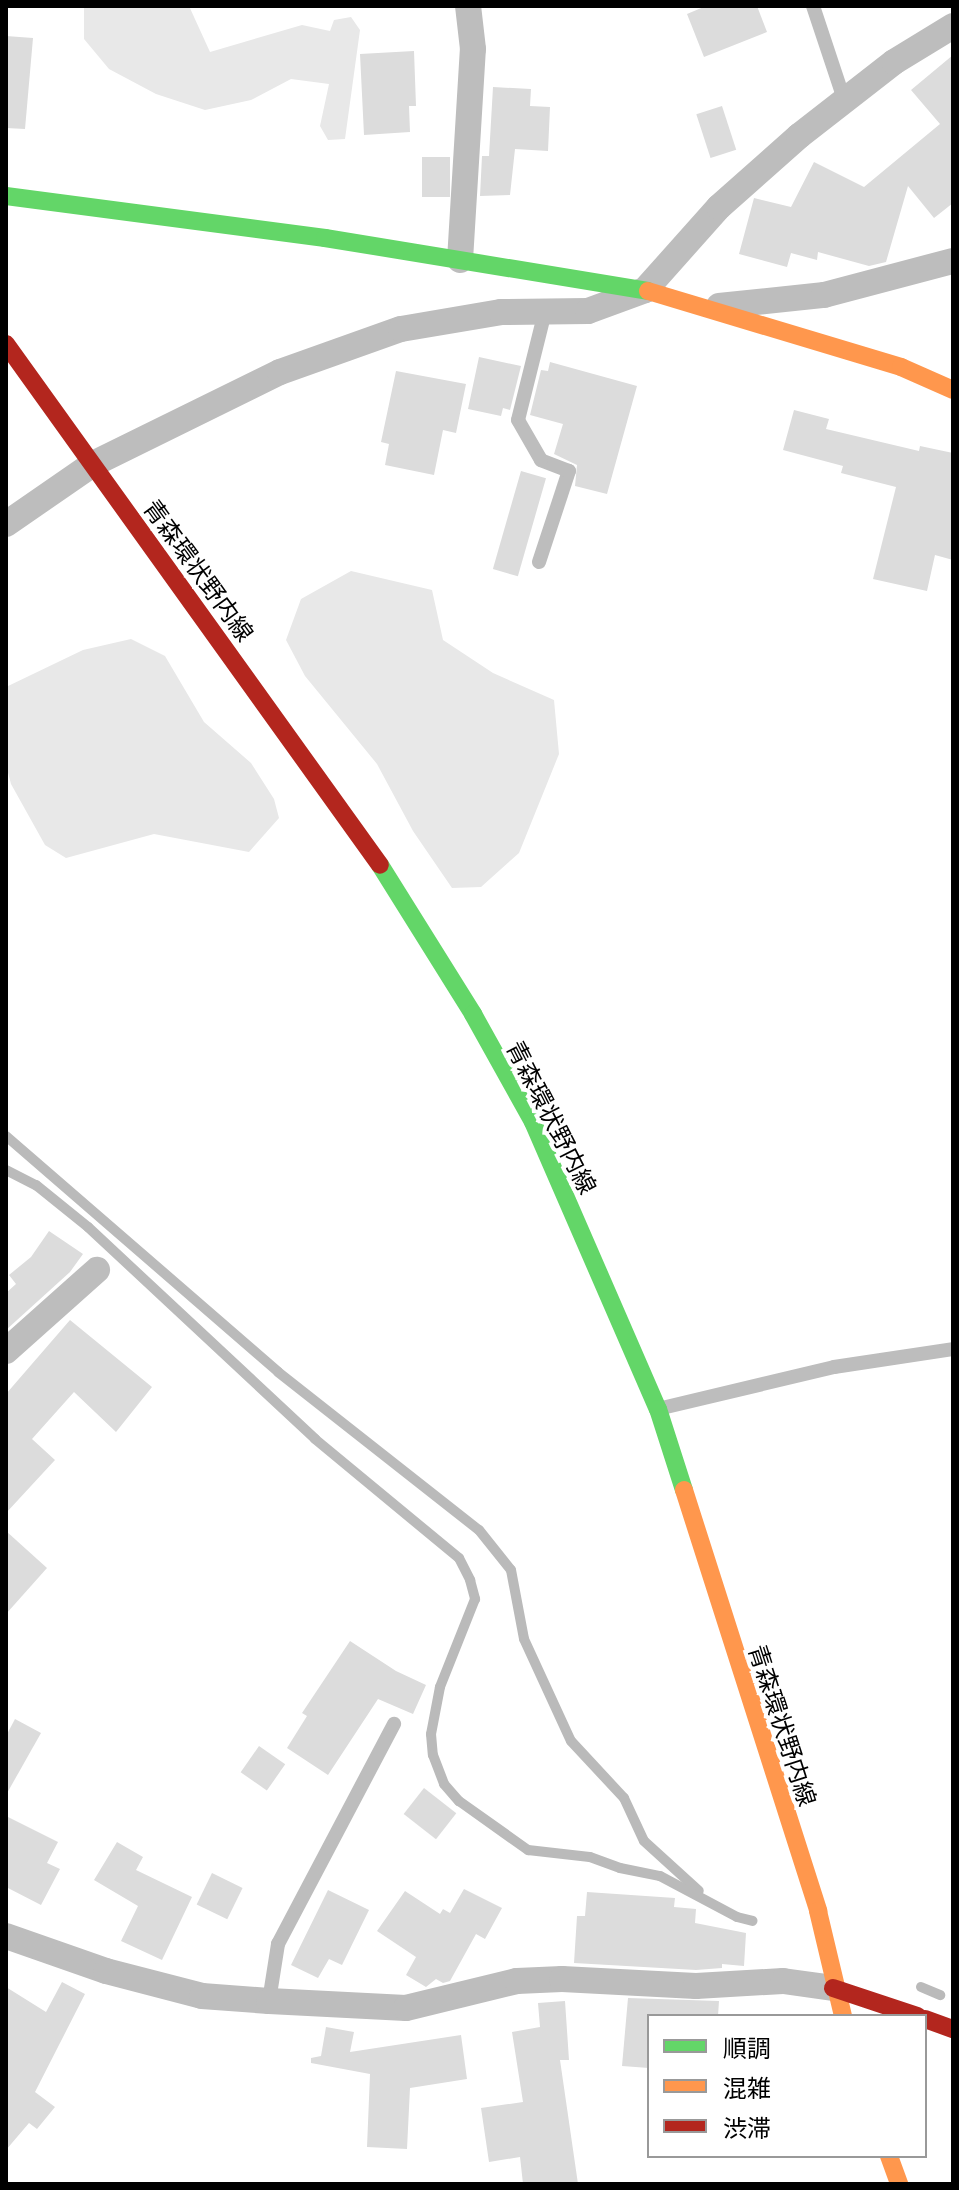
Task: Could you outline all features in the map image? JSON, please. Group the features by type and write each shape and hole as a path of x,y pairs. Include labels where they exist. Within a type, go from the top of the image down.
{"main road":[{"path":"6,196 325,238 645,290 901,367 953,390"},
{"name":"青森環状野内線","path":"6,344 373,854 473,1014 533,1122 658,1409 818,1911 833,1988 842,2014"},
{"path":"833,1988 911,2014"},
{"path":"890,2158 899,2184"}],"street":[{"path":"460,260 473,49 468,6"},
{"path":"6,524 93,464 280,372 401,329 501,312 588,311 645,290 719,207 799,136 894,62 953,26"},
{"path":"704,308 824,295 953,261"},
{"path":"6,1351 97,1270"},
{"path":"6,1936 106,1971 188,1992 269,2001 406,2008 517,1981 562,1979 696,1986 783,1981 833,1988"}],"lane":[{"path":"813,6 845,102"},
{"path":"539,562 569,471 541,460 518,420 545,312"},
{"path":"658,1409 834,1367 953,1349"},
{"path":"269,2001 278,1944 394,1724"}],"shaded area":[{"path":"84,6 189,6 210,52 302,25 330,31 334,20 351,17 360,30 345,139 328,140 320,126 329,84 291,79 251,100 205,110 156,94 109,69 84,39"},
{"path":"351,571 432,590 443,640 493,673 554,700 559,754 519,853 481,887 452,888 413,831 377,764 305,676 286,640 301,599"},
{"path":"131,639 165,656 204,722 251,763 274,799 279,818 249,852 154,834 66,858 45,845 11,784 6,765 6,687 83,650"}],"building":[{"path":"706,6 757,6 767,32 704,57 687,14"},
{"path":"6,36 33,38 25,129 6,128"},
{"path":"414,51 416,106 409,106 410,132 364,135 360,54"},
{"path":"953,55 953,203 934,218 908,186 886,262 869,266 818,252 817,260 791,253 787,267 739,254 754,198 791,207 814,162 864,187 940,124 911,90"},
{"path":"493,87 531,89 530,106 550,107 548,151 515,149 510,195 480,196 482,156 489,156"},
{"path":"722,106 736,150 711,158 696,114"},
{"path":"422,157 450,157 450,197 422,197"},
{"path":"479,357 521,366 510,410 503,408 501,416 468,409"},
{"path":"550,362 637,386 607,494 575,486 577,465 554,454 563,424 530,415 541,370 548,371"},
{"path":"396,371 466,384 456,433 443,430 434,475 385,465 389,444 381,442"},
{"path":"794,410 829,419 826,429 919,451 920,446 953,453 953,560 935,555 927,591 873,579 896,487 841,473 843,466 783,450"},
{"path":"521,471 546,478 518,576 493,569"},
{"path":"49,1231 83,1254 70,1272 6,1330 6,1293 16,1284 9,1275 31,1257"},
{"path":"70,1320 152,1387 116,1432 74,1392 32,1439 55,1460 6,1513 6,1394"},
{"path":"6,1531 47,1568 6,1614"},
{"path":"350,1641 396,1671 426,1685 413,1714 378,1699 328,1775 287,1748 307,1716 302,1713"},
{"path":"15,1719 41,1733 6,1795 6,1736"},
{"path":"259,1746 285,1764 267,1791 241,1772"},
{"path":"424,1788 456,1813 436,1839 404,1814"},
{"path":"6,1816 58,1842 47,1863 60,1869 41,1905 6,1887"},
{"path":"117,1842 143,1857 136,1870 192,1897 162,1960 121,1941 138,1906 94,1880"},
{"path":"212,1873 243,1888 227,1919 197,1904"},
{"path":"464,1889 502,1908 485,1939 476,1934 450,1981 443,1983 436,1979 426,1987 406,1975 416,1957 377,1931 405,1891 440,1914 443,1909 450,1913"},
{"path":"328,1890 369,1910 342,1965 329,1959 318,1978 291,1965"},
{"path":"587,1892 675,1898 674,1907 696,1909 695,1923 746,1933 744,1966 722,1964 722,1968 696,1970 574,1963 577,1916 585,1916"},
{"path":"62,1982 85,1994 35,2092 55,2107 37,2129 29,2123 6,2150 6,1987 46,2012"},
{"path":"628,1998 719,2001 718,2014 647,2014 647,2068 622,2066"},
{"path":"565,2001 569,2060 560,2060 578,2184 523,2184 520,2157 489,2162 481,2108 523,2102 512,2032 540,2027 538,2003"},
{"path":"326,2027 354,2032 350,2052 461,2035 467,2079 410,2088 407,2149 367,2147 370,2074 311,2063 311,2058 321,2056"}],"waterway":[{"path":"6,1136 278,1372 479,1530 511,1570 524,1639 571,1741 624,1798 644,1841 699,1891"},
{"path":"6,1170 36,1185 88,1227 315,1439 459,1558 475,1599 440,1687 431,1734 433,1755 444,1784 459,1801 528,1850 590,1857 620,1868 660,1876 737,1917 753,1921"},
{"path":"921,1987 940,1995"}],"traffic: fast":[{"path":"6,196 325,238 648,291"},
{"path":"380,865 473,1014 533,1122 658,1409 684,1490"}],"traffic: slow":[{"path":"648,291 901,367 953,390"},
{"path":"684,1490 818,1911 843,2014"},
{"path":"890,2158 899,2184"}],"traffic: jam":[{"path":"6,344 380,865"},
{"path":"833,1988 911,2014"},
{"path":"927,2020 953,2029"}]}
